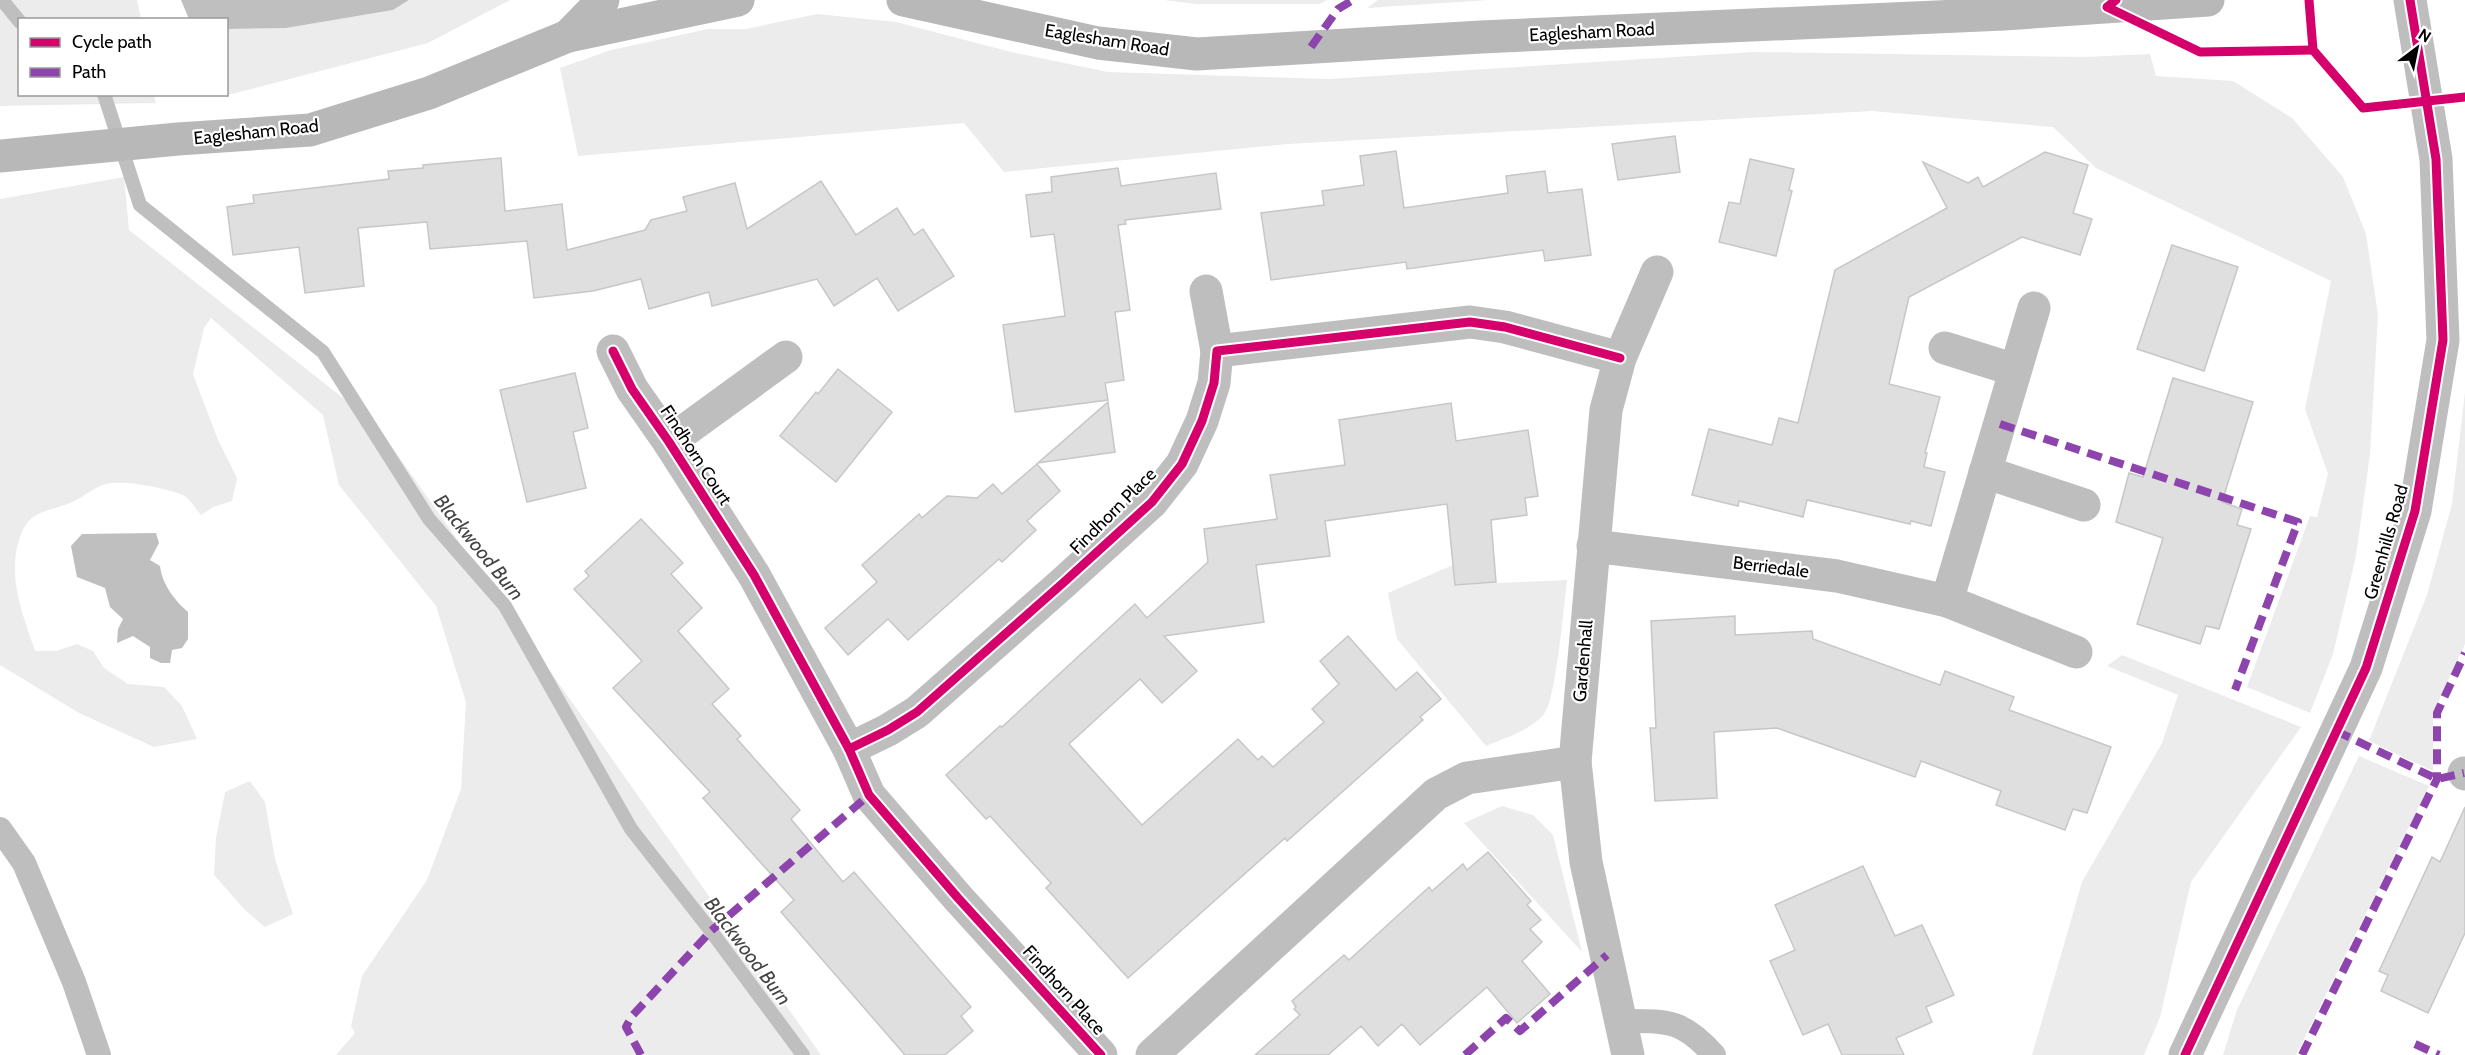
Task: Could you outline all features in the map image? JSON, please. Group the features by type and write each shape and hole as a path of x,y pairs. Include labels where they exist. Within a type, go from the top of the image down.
{"main road":[{"path":"568,36 603,0"},
{"path":"568,36 738,0"},
{"name":"Eaglesham Road","path":"903,0 965,8 1098,43 1197,54 1492,36 1761,24 1846,11 2208,0"},
{"name":"Eaglesham Road","path":"0,156 178,139 310,130 429,93 568,36"}],"street":[{"name":"Greenhills Road","path":"2185,1055 2366,668 2415,511 2443,340 2436,159 2410,0"},
{"name":"Gardenhall","path":"1628,1055 1586,862 1575,762 1606,410 1620,358 1657,272"},
{"name":"Findhorn Place","path":"849,749 888,730 917,712 1064,583 1152,501 1182,464 1202,421 1214,383 1217,351 1206,291"},
{"path":"1947,601 2034,308"},
{"path":"1217,351 1470,322 1505,327 1620,358"},
{"path":"1945,348 2015,370"},
{"name":"Findhorn Court","path":"613,351 632,389 669,441 754,575"},
{"path":"669,441 786,357"},
{"path":"1985,472 2084,505"},
{"name":"Berriedale","path":"1593,546 1837,576 1947,601 2076,652"},
{"name":"Findhorn Place","path":"754,575 849,749 869,795 958,898 1101,1055"},
{"path":"1152,1055 1436,794 1467,778 1575,762"}],"lane":[{"path":"0,829 24,863 75,982 99,1055"},
{"path":"1622,1021 1668,1022 1696,1035 1714,1055"}],"shaded area":[{"path":"0,0 137,0 141,18 18,18 18,96 154,96 156,103 0,106"},
{"path":"181,0 409,0 393,10 286,28 228,29 228,18 189,18"},
{"path":"409,0 510,0 428,43 228,95 228,29 286,28 393,10"},
{"path":"1164,0 1327,0 1319,4 1196,4"},
{"path":"1378,0 1489,0 1367,8"},
{"path":"817,14 896,22 1011,52 1108,72 1329,79 1754,52 2085,57 2150,54 2156,76 2233,81 2292,118 2343,177 2366,234 2378,315 2370,454 2356,556 2333,654 2310,713 2247,687 2310,516 2317,517 2328,474 2305,409 2331,281 2096,168 2053,127 1872,111 1288,144 1004,172 964,123 578,156 560,68 611,50 708,29 746,29"},
{"path":"124,177 129,230 375,423 821,1055 336,1055 355,1033 351,1026 362,976 427,880 461,789 466,702 436,606 339,485 323,415 211,318 204,328 193,374 218,440 237,478 232,501 213,507 201,515 188,499 176,492 137,484 106,484 75,501 42,512 31,519 22,532 15,562 17,592 35,651 56,651 77,644 93,651 104,668 128,684 164,687 182,706 197,739 154,747 79,713 0,665 0,199"},
{"path":"2465,392 2465,644 2433,713 2433,771 2369,741 2427,595 2452,504"},
{"path":"156,533 159,543 150,560 160,566 163,579 170,592 188,612 188,639 182,648 172,650 170,663 161,663 150,658 150,647 133,636 117,643 118,629 123,619 110,607 105,588 77,577 71,546 82,534"},
{"path":"1453,565 1455,585 1567,580 1556,672 1544,714 1532,725 1486,746 1397,639 1388,593"},
{"path":"2122,655 2301,727 2191,882 2160,1017 2144,1055 2032,1055 2082,882 2162,743 2178,695 2107,666"},
{"path":"2359,756 2429,786 2296,1055 2223,1055 2237,1010"},
{"path":"250,781 265,802 275,859 293,914 265,927 245,910 214,875 216,838 225,792"},
{"path":"1502,806 1533,815 1553,835 1582,952 1464,823"}],"building":[{"path":"1675,136 1680,172 1618,180 1612,144"},
{"path":"1396,151 1404,208 1508,193 1506,176 1545,171 1548,193 1582,189 1591,255 1545,261 1543,250 1407,269 1406,262 1271,280 1261,213 1324,205 1322,191 1364,185 1360,156"},
{"path":"2045,152 2088,165 2073,213 2092,219 2080,255 2022,237 1909,297 1889,384 1940,397 1925,453 1927,453 1924,467 1945,472 1931,526 1911,521 1910,524 1807,500 1803,517 1739,501 1738,506 1692,495 1709,429 1772,445 1779,418 1798,423 1835,270 1947,208 1923,162 1968,183 1978,177 1983,187"},
{"path":"501,158 505,211 562,204 567,250 645,230 651,220 687,211 683,197 735,183 747,229 821,181 856,235 897,208 914,235 923,229 954,276 898,311 877,278 834,306 817,279 712,306 709,292 649,309 641,279 593,291 534,298 527,241 430,249 427,222 358,228 364,286 305,293 299,247 233,255 227,207 254,203 253,195 389,179 388,171 423,168 423,165"},
{"path":"1750,159 1794,169 1789,190 1792,191 1776,256 1719,242 1729,202 1740,204"},
{"path":"1118,168 1121,186 1216,173 1221,209 1125,220 1126,224 1118,225 1130,310 1115,312 1124,380 1105,383 1108,400 1015,412 1003,325 1065,316 1054,234 1031,237 1026,195 1052,192 1051,177"},
{"path":"2172,245 2238,267 2204,371 2137,349"},
{"path":"838,369 892,412 836,482 780,436"},
{"path":"575,373 588,428 573,432 586,488 527,502 500,390"},
{"path":"2173,378 2253,402 2222,502 2242,509 2237,525 2251,529 2219,629 2206,626 2200,644 2137,624 2163,538 2116,522 2129,473 2143,477"},
{"path":"1108,402 1115,452 1038,463"},
{"path":"1451,403 1456,441 1528,430 1538,496 1525,498 1527,515 1491,520 1496,582 1455,585 1447,504 1325,521 1330,556 1256,565 1264,622 1164,636 1197,671 1162,703 1140,679 1069,744 1142,825 1238,739 1258,760 1262,756 1273,767 1324,722 1312,709 1339,684 1320,661 1348,636 1396,690 1417,672 1441,699 1420,717 1423,720 1287,841 1285,838 1128,978 1046,888 1051,883 990,816 986,819 946,775 1000,726 1002,727 1135,604 1147,618 1208,562 1204,529 1277,519 1270,475 1345,465 1339,420"},
{"path":"1037,464 1060,491 1027,521 1036,530 1002,562 999,559 908,640 888,619 848,655 825,628 877,582 862,565 919,514 922,518 947,496 977,498 993,484 1002,494"},
{"path":"641,519 683,563 671,574 702,608 678,631 729,689 712,704 741,736 737,739 800,810 791,819 843,882 854,872 971,1007 961,1016 973,1031 945,1055 905,1055 781,912 794,900 703,798 710,792 613,688 642,661 574,589 589,576 585,571"},
{"path":"1735,616 1735,635 1812,631 1813,639 1940,685 1945,671 2014,697 2009,710 2111,747 2087,813 2073,809 2065,830 1996,805 2001,791 1921,761 1915,777 1777,728 1714,732 1717,798 1655,801 1650,728 1656,728 1651,621"},
{"path":"2465,807 2465,933 2428,1013 2381,991 2388,975 2379,971 2432,857 2440,862"},
{"path":"1488,852 1531,901 1527,905 1541,920 1530,929 1542,942 1522,961 1550,994 1517,1023 1487,987 1420,1045 1402,1024 1378,1046 1361,1026 1328,1055 1255,1055 1300,1015 1294,1009 1296,1007 1292,1001 1344,955 1349,960 1429,887 1432,891 1463,864 1467,870"},
{"path":"1863,866 1895,936 1922,925 1954,995 1926,1007 1932,1022 1896,1038 1904,1055 1842,1055 1828,1024 1803,1035 1770,961 1795,950 1775,905"}],"waterway":[{"name":"Blackwood Burn","path":"2,0 18,20"},
{"name":"Blackwood Burn","path":"105,96 140,205 323,352 429,519 505,606 631,829 711,931 803,1055"}],"marked path":[{"path":"1311,47 1338,9 1353,0"},
{"path":"2000,424 2298,522 2235,690"},
{"path":"2302,1055 2437,779 2437,713 2465,653"},
{"path":"2336,731 2437,779 2464,773"},
{"path":"641,1055 626,1027 632,1016 711,931 869,795"},
{"path":"1465,1055 1506,1018 1520,1031 1607,955"},
{"path":"2415,1044 2439,1055"}],"cycle path":[{"path":"2116,0 2107,7 2200,52 2313,50"},
{"path":"2309,0 2313,50 2363,108 2465,97"},
{"path":"2185,1055 2366,668 2415,511 2443,340 2436,159 2410,0"},
{"path":"849,749 888,730 917,712 1152,502 1182,464 1202,421 1214,383 1217,351 1470,322 1505,327 1620,358"},
{"path":"613,351 632,389 669,442 754,575 849,749 869,795 958,898 1101,1055"}]}
